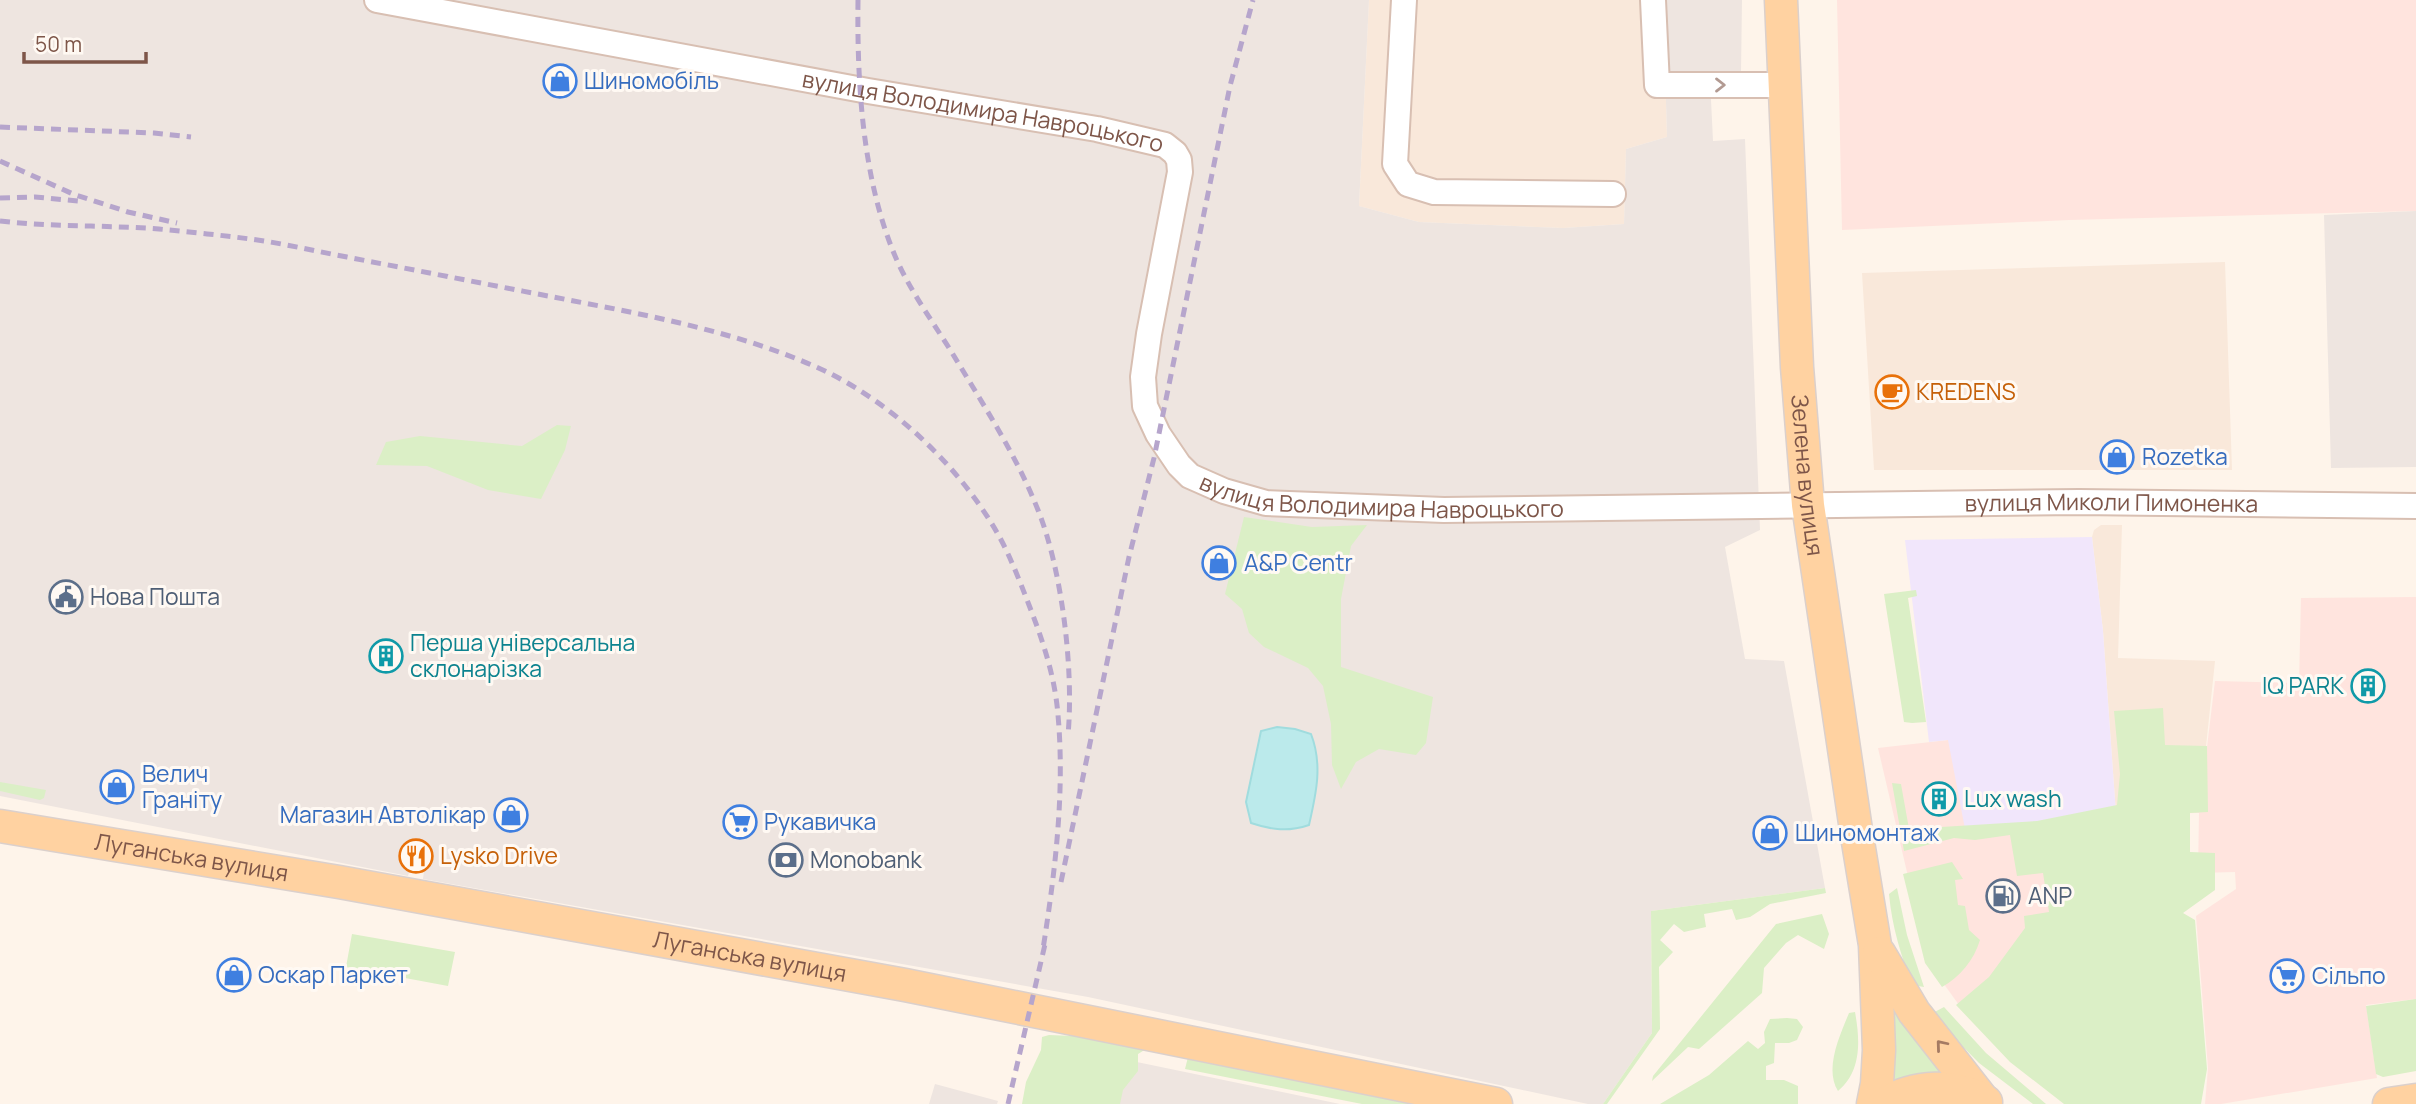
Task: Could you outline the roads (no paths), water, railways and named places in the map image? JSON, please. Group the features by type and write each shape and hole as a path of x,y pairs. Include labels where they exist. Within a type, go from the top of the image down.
{"main road":[{"name":"Зелена вулиця","path":"1781,0 1797,366 1808,505 1875,945 1879,1050 1873,1104"},
{"name":"Луганська вулиця","path":"0,826 339,882 905,985 1496,1104"},
{"name":"Зелена вулиця","path":"1875,945 1914,1012 1986,1102"},
{"path":"1884,1104 1929,1088 1955,1090 1986,1102"},
{"path":"2389,1104 2416,1100"}],"street":[{"name":"вулиця Володимира Навроцького","path":"377,0 868,91 1097,129 1166,145 1175,153 1180,172 1149,334 1143,377 1145,406 1158,434 1179,465 1190,476 1224,492 1266,503 1444,510 1808,505"},
{"path":"1404,0 1395,164 1408,184 1434,192 1613,194"},
{"path":"1653,0 1657,85 1784,85"},
{"name":"вулиця Миколи Пимоненка","path":"1808,505 2079,502 2416,506"}],"water":[{"path":"1277,727 1311,734 1317,757 1316,791 1309,825 1294,829 1251,823 1246,802 1261,731"}],"railway":[{"path":"858,0 860,95 874,191 893,251 907,280 1000,434 1021,471 1038,510 1060,590 1069,681 1068,735"},
{"path":"1061,882 1129,557 1154,458 1230,86 1253,0"},
{"path":"0,127 191,137"},
{"path":"0,161 73,194 128,212 177,223"},
{"path":"0,198 35,197 78,201"},
{"path":"0,221 159,229 262,241 618,310 689,325 759,345 825,371 876,402 924,441 966,486 999,536 1044,646 1056,701 1060,774 1055,862 1043,949"},
{"path":"1008,1104 1046,940"}],"place":[{"name":"Шиномобіль","path":"560,81"},
{"name":"KREDENS","path":"1892,392"},
{"name":"Rozetka","path":"2117,457"},
{"name":"A&P Centr","path":"1219,563"},
{"name":"Нова Пошта","path":"66,597"},
{"name":"Перша універсальна склонарізка","path":"386,656"},
{"name":"IQ PARK","path":"2368,686"},
{"name":"Велич Граніту","path":"117,787"},
{"name":"Lux wash","path":"1939,799"},
{"name":"Магазин Автолікар","path":"511,815"},
{"name":"Рукавичка","path":"740,822"},
{"name":"Шиномонтаж","path":"1770,833"},
{"name":"Lysko Drive","path":"416,856"},
{"name":"Monobank","path":"786,860"},
{"name":"ANP","path":"2003,896"},
{"name":"Оскар Паркет","path":"234,975"},
{"name":"Сільпо","path":"2287,976"}]}
